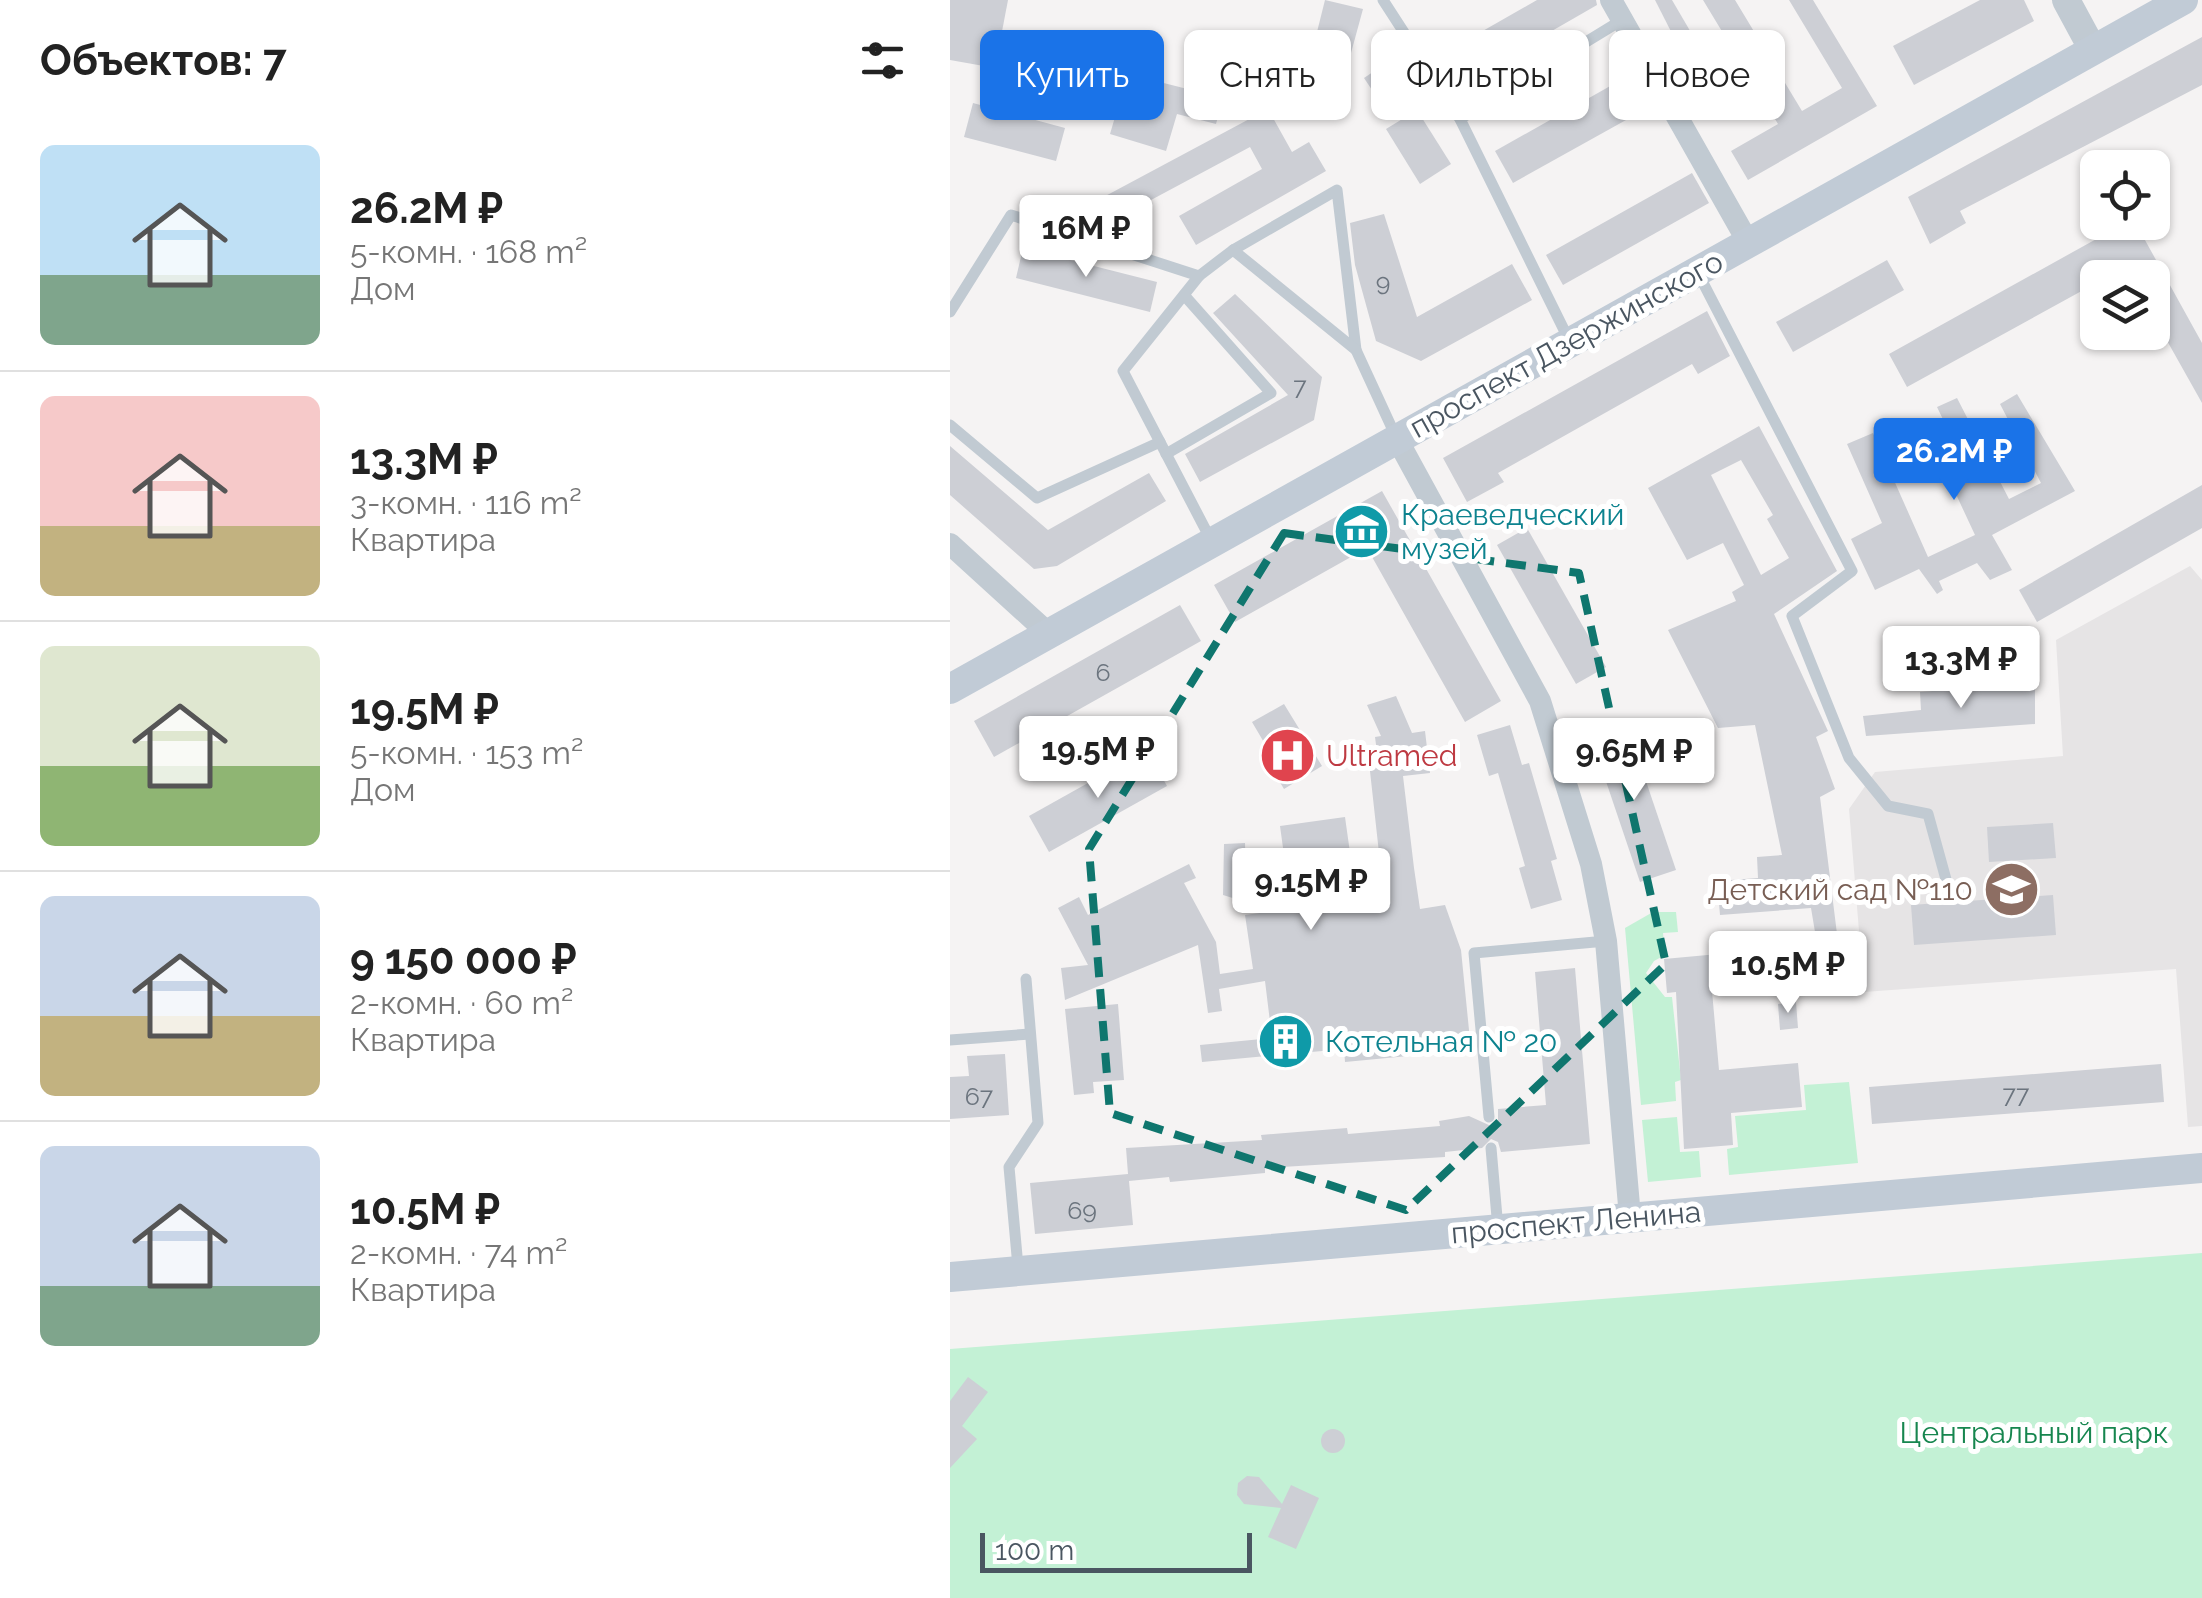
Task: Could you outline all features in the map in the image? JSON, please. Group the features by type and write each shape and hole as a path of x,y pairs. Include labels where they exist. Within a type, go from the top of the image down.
{"main road":[{"name":"проспект Дзержинского","path":"950,689 2183,0"},
{"name":"проспект Ленина","path":"950,1277 2202,1168"}],"street":[{"path":"2066,0 2093,50"},
{"path":"1616,10 1748,242"},
{"path":"1397,439 1540,702 1592,864 1606,941 1630,1217"},
{"path":"950,544 1048,634"}],"lane":[{"path":"1383,0 1402,30"},
{"path":"1587,30 1616,10"},
{"path":"1460,120 1570,342"},
{"path":"1212,542 1123,372 1200,276 1233,250 1337,190 1356,350 1397,439"},
{"path":"950,312 1011,216 1200,276"},
{"path":"1233,250 1356,350"},
{"path":"1696,271 1852,571 1792,616 1849,758 1888,806 1928,814 1947,883"},
{"path":"950,426 1038,498 1163,448 1271,393 1184,295"},
{"path":"1488,1117 1474,953 1606,941"},
{"path":"1018,1271 1009,1167 1038,1124 1026,979"},
{"path":"950,1040 1030,1034"},
{"path":"1491,1148 1498,1229"}],"highlighted area":[{"path":"1284,533 1579,573 1666,964 1406,1210 1110,1113 1089,849"}],"shaded area":[{"name":"Детский сад №110","path":"2190,566 2202,580 2202,1126 2188,1127 2176,969 1864,992 1849,809 1875,772 2063,756 2056,640"}],"green space":[{"path":"1653,912 1676,912 1678,932 1663,933 1665,955 1654,961 1646,973 1665,997 1672,997 1681,1080 1675,1082 1676,1101 1641,1105 1625,928"},
{"path":"1849,1082 1858,1163 1729,1175 1727,1149 1738,1147 1735,1116 1806,1110 1804,1085"},
{"path":"1677,1117 1680,1152 1699,1151 1701,1177 1648,1182 1642,1120"},
{"name":"Центральный парк","path":"2202,1253 2202,1598 950,1598 950,1349"}],"building":[{"path":"950,0 1008,0 1002,30 980,30 980,65 950,60"},
{"path":"1325,0 1363,9 1351,53 1351,30 1318,30"},
{"path":"1537,0 1596,0 1597,5 1553,30 1484,30"},
{"path":"1655,0 1672,0 1690,30 1670,30"},
{"path":"1703,0 1735,0 1753,30 1721,30"},
{"path":"1789,0 1813,0 1877,106 1748,180 1731,151 1778,124 1776,120 1785,120 1785,83 1802,111 1842,88"},
{"path":"1980,0 2024,0 2034,21 1914,85 1893,46"},
{"path":"2202,37 2202,85 1960,211 1966,223 1930,244 1908,197"},
{"path":"1164,83 1184,88 1184,116 1177,114 1166,151 1110,134 1114,120 1164,120"},
{"path":"1609,87 1609,120 1626,120 1513,183 1495,151 1550,120 1589,120 1589,98"},
{"path":"973,103 980,105 980,120 1036,120 1065,128 1056,161 964,137"},
{"path":"1247,120 1274,120 1292,152 1309,142 1326,171 1196,245 1179,216 1262,169 1250,147 1095,230 1083,208"},
{"path":"1401,120 1423,120 1451,164 1420,184 1386,129"},
{"path":"1692,173 1709,203 1563,285 1546,255"},
{"path":"1384,214 1417,317 1512,264 1532,300 1421,361 1376,341 1355,265 1350,223"},
{"path":"2095,240 2145,240 2156,260 2080,260 2080,292 1907,387 1889,354"},
{"path":"1023,248 1157,282 1150,312 1016,278"},
{"path":"1887,260 1904,290 1793,352 1776,322"},
{"path":"2170,285 2202,343 2202,403 2170,346"},
{"path":"1235,294 1322,377 1314,420 1200,482 1185,454 1288,395 1213,313"},
{"path":"1707,311 1730,356 1698,374 1692,364 1498,473 1504,482 1467,502 1443,458"},
{"path":"2017,394 2075,491 1992,535 2012,570 1990,580 1977,563 1939,581 1943,590 1937,594 1919,569 1875,590 1851,539 1882,523 1847,444 1873,433 1928,557 1975,535 1954,490 1972,479 1937,407 1957,398 2009,499 2041,483 2000,404"},
{"path":"1759,426 1837,571 1774,614 1828,731 1816,737 1835,789 1820,797 1838,942 1817,944 1811,908 1720,915 1717,881 1758,878 1757,857 1782,855 1755,725 1718,728 1668,630 1736,601 1732,592 1744,585 1723,543 1687,560 1648,488","holes":["1741,460 1773,515 1767,519 1789,558 1761,575 1711,475"]},
{"path":"950,446 1048,530 1149,473 1166,501 1057,566 1034,569 950,495"},
{"path":"2202,485 2202,528 2037,622 2019,590"},
{"path":"1382,491 1501,701 1465,722 1367,548 1235,622 1214,585"},
{"path":"1527,528 1606,667 1576,684 1497,545"},
{"path":"1180,605 1201,641 994,757 974,721"},
{"path":"2035,683 2035,724 1866,736 1863,716 1921,710 1920,692"},
{"path":"1396,696 1412,733 1425,731 1430,773 1403,776 1414,868 1420,909 1445,905 1461,950 1471,1050 1345,1062 1344,1049 1202,1062 1200,1045 1272,1038 1265,981 1219,989 1222,1011 1208,1013 1198,945 1065,1000 1061,968 1088,965 1058,908 1079,897 1088,915 1189,864 1196,878 1184,883 1216,942 1220,974 1253,969 1245,915 1274,911 1223,895 1224,844 1245,843 1246,877 1287,877 1280,826 1345,817 1353,874 1381,871 1368,753 1377,752 1375,737 1381,736 1367,705"},
{"path":"1284,704 1322,766 1284,789 1269,764 1275,761 1252,722"},
{"path":"1510,725 1522,765 1529,763 1557,859 1551,861 1562,900 1531,909 1519,868 1525,866 1498,773 1489,776 1477,735"},
{"path":"1627,725 1676,870 1640,882 1591,737"},
{"path":"1147,750 1167,786 1049,852 1029,816"},
{"path":"2053,823 2056,858 1989,862 1987,827"},
{"path":"2053,895 2056,935 1914,945 1911,905"},
{"path":"1762,950 1763,961 1770,960 1772,985 1712,991 1719,1070 1798,1063 1802,1107 1731,1113 1733,1145 1684,1149 1676,992 1667,993 1664,959"},
{"path":"1575,968 1590,1144 1501,1152 1498,1142 1491,1139 1482,1148 1445,1152 1445,1157 1265,1168 1265,1173 1170,1182 1169,1177 1129,1181 1133,1225 1035,1234 1030,1183 1128,1174 1126,1148 1262,1140 1261,1135 1347,1128 1348,1134 1440,1126 1439,1121 1469,1116 1491,1126 1498,1120 1498,1109 1546,1105 1535,972"},
{"path":"1796,1002 1798,1028 1780,1030 1778,1004"},
{"path":"1118,1004 1124,1080 1093,1082 1094,1093 1074,1095 1065,1009"},
{"path":"1005,1054 1009,1115 950,1119 950,1077 969,1076 967,1056"},
{"path":"2161,1064 2164,1102 1872,1124 1869,1087"},
{"path":"968,1377 988,1392 962,1426 977,1439 950,1468 950,1401"},
{"path":"1333,1429 1342,1432 1342,1450 1333,1453 1324,1450 1321,1441 1324,1432"},
{"path":"1247,1476 1259,1477 1282,1504 1291,1485 1319,1498 1296,1549 1268,1537 1281,1508 1244,1504 1237,1495 1238,1483"}],"place":[{"name":"Краеведческий музей","path":"1362,531"},
{"name":"Ultramed","path":"1287,755"},
{"name":"Детский сад №110","path":"2012,889"},
{"name":"Котельная № 20","path":"1286,1041"}]}
